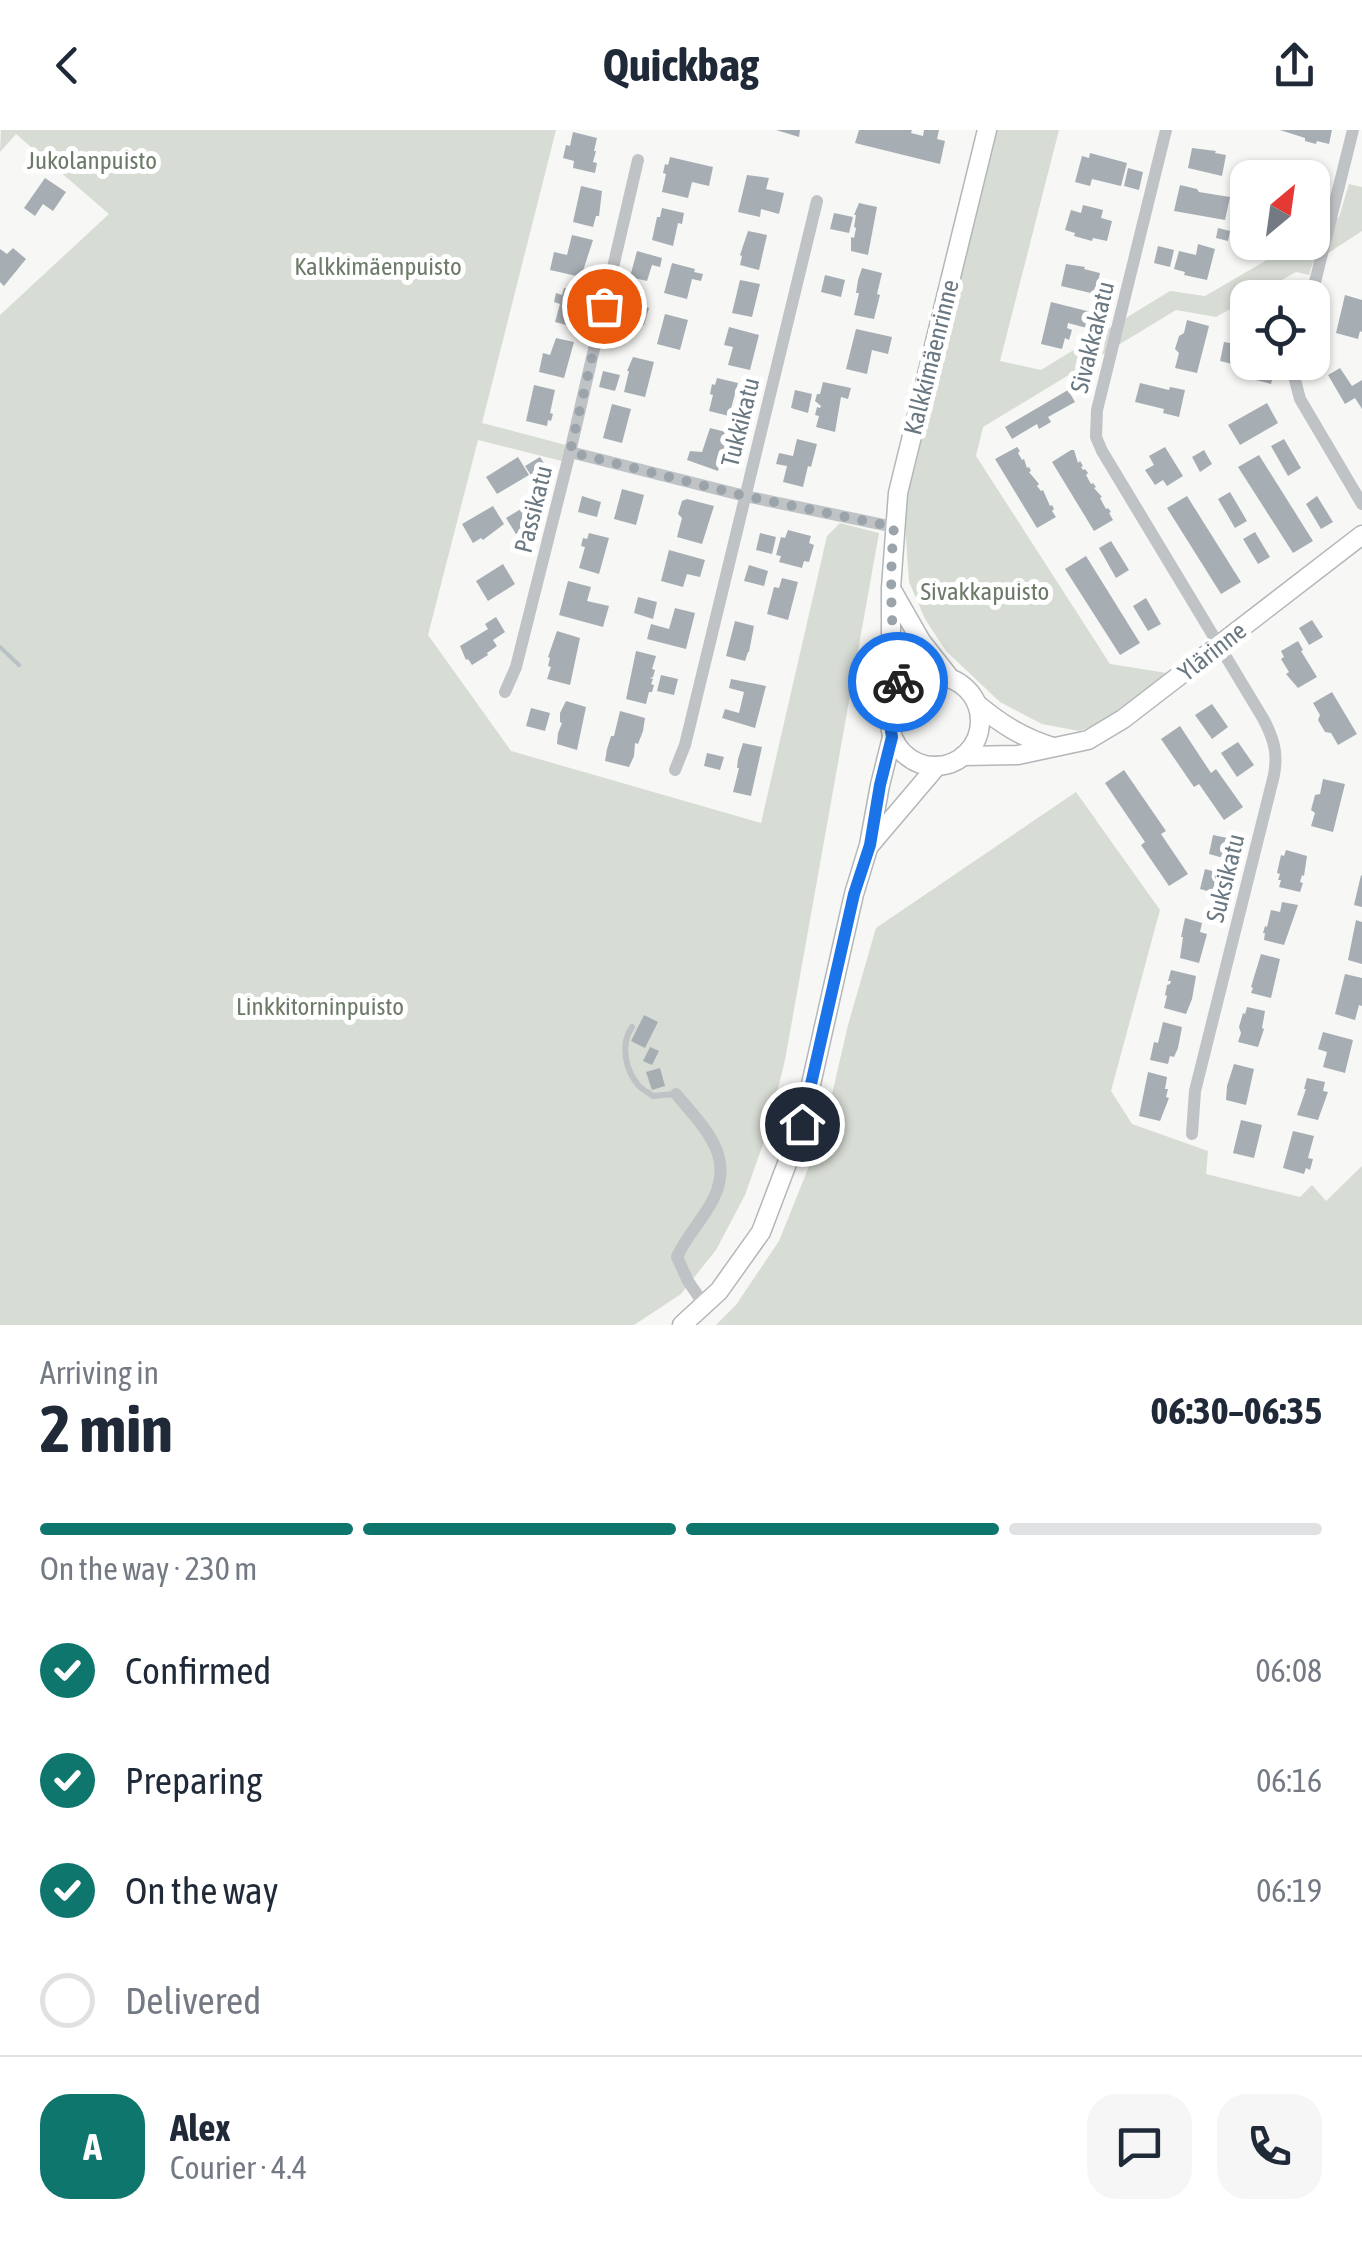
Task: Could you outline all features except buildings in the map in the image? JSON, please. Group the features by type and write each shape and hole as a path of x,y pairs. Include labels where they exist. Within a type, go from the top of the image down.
{"street":[{"name":"Kalkkimäenrinne","path":"899,692 890,588 903,468 987,130"},
{"name":"Sivakkakatu","path":"1166,130 1097,410 1096,437 1219,646"},
{"path":"1315,280 1352,130"},
{"name":"Passikatu","path":"505,692 516,666 570,452 638,160"},
{"name":"Tukkikatu","path":"675,770 685,745 816,201"},
{"path":"1295,380 1300,400 1362,504"},
{"path":"570,452 745,496 894,527"},
{"name":"Ylärinne","path":"963,756 1018,755 1088,740 1219,646 1362,535"},
{"path":"890,588 921,640 976,704 1002,725 1053,748"},
{"name":"Suksikatu","path":"1192,1134 1195,1091 1276,762 1276,744 1219,646"},
{"path":"950,678 922,677 899,692 889,719 897,746 910,759 928,766 946,764 963,756 978,732 976,704"},
{"path":"682,1325 719,1291 760,1232 802,1124 854,894 870,845 892,737"},
{"path":"870,845 938,766"},
{"path":"676,1094 710,1134 722,1167 720,1185 710,1207 678,1256 688,1281 706,1306"}],"lane":[{"path":"632,1027 625,1036 626,1063 638,1086 654,1096 676,1094"}],"green space":[{"name":"Linkkitorninpuisto","path":"1,130 556,130 482,423 566,445 562,461 478,440 428,635 511,751 761,823 827,536 840,523 879,533 785,1060 768,1130 745,1195 716,1250 681,1294 634,1325 0,1325 0,315 109,214 16,134 0,152"},
{"name":"Sivakkapuisto","path":"996,130 1059,130 1000,361 1041,370 1170,291 1205,296 1230,281 1230,309 1216,317 1176,310 983,427 976,456 1110,664 1167,673 1107,721 1079,731 1042,724 1000,702 946,651 925,619 909,582 904,509"},
{"name":"Sivakkapuisto","path":"1349,184 1362,187 1362,231 1330,252 1330,223 1339,217"},
{"name":"Sivakkapuisto","path":"1267,260 1318,260 1309,275 1296,272 1282,280 1232,280"},
{"path":"1076,792 1160,910 1111,1091 1132,1124 1208,1151 1206,1174 1300,1197 1312,1185 1326,1201 1362,1166 1362,1325 716,1325 736,1305 779,1241 824,1129 876,928"}],"waterway":[{"path":"0,647 19,665"}],"way so far":[{"path":"604,306 570,452 745,496 894,527 891,634 898,682"}],"route":[{"path":"802,1124 854,894 870,845 892,737 889,719 899,692 898,682"}],"park label":[{"name":"Jukolanpuisto","path":"92,160"},
{"name":"Kalkkimäenpuisto","path":"378,266"}]}
